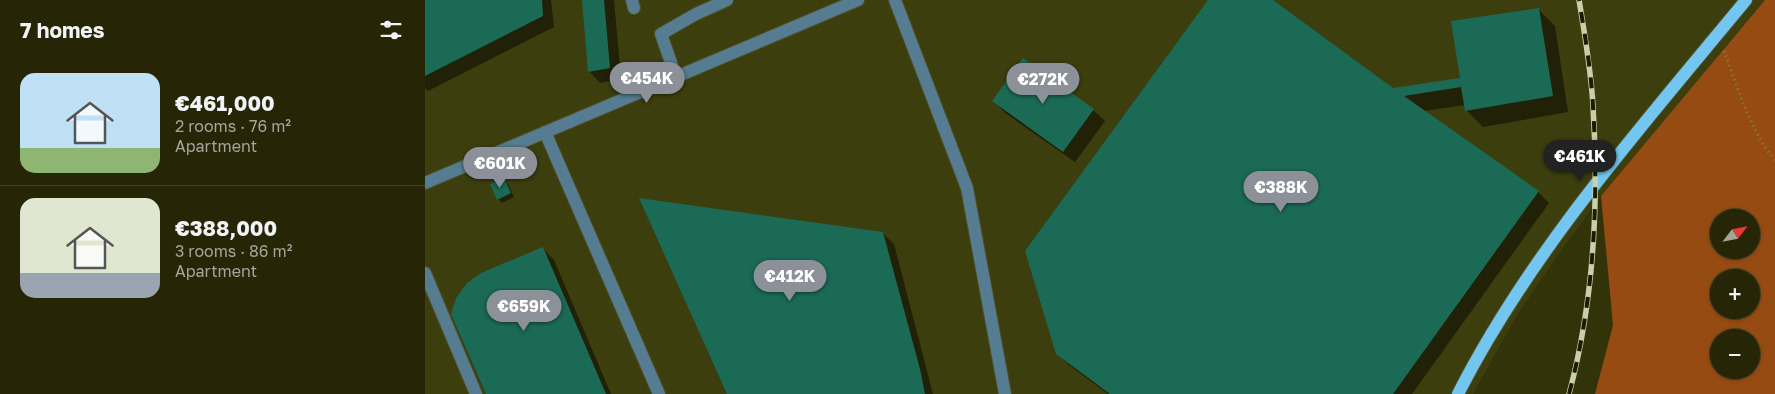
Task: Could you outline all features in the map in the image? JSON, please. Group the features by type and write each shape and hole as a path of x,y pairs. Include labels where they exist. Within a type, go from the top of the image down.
{"main road":[{"path":"1458,394 1508,308 1556,237 1595,185 1746,0"}],"street":[{"path":"676,77 661,34 696,14 727,0"},
{"path":"425,183 858,0"},
{"path":"895,0 967,188 1005,394"},
{"path":"545,132 659,394"},
{"path":"425,273 476,394"}],"path":[{"path":"1718,34 1746,110 1759,139 1775,160"}],"shaded area":[{"path":"425,0 1765,0 1601,196 1517,315 1473,394 425,394"},
{"path":"1765,0 1775,0 1775,394 1595,394 1613,325 1601,196"}],"building":[{"path":"425,0 542,0 543,16 425,76"},
{"path":"582,0 604,0 610,68 588,72"},
{"path":"1208,0 1273,0 1393,88 1460,78 1451,21 1539,8 1553,96 1465,111 1461,87 1404,96 1539,191 1393,394 1110,394 1056,354 1025,251"},
{"path":"1023,58 1094,109 1063,152 992,101"},
{"path":"504,178 511,193 497,200 490,184"},
{"path":"639,198 883,232 925,394 727,394"},
{"path":"543,247 606,394 486,394 451,314 456,298 467,283 481,273"}],"railway":[{"path":"1569,394 1584,323 1593,251 1595,214 1595,142 1592,93 1579,0"}]}
